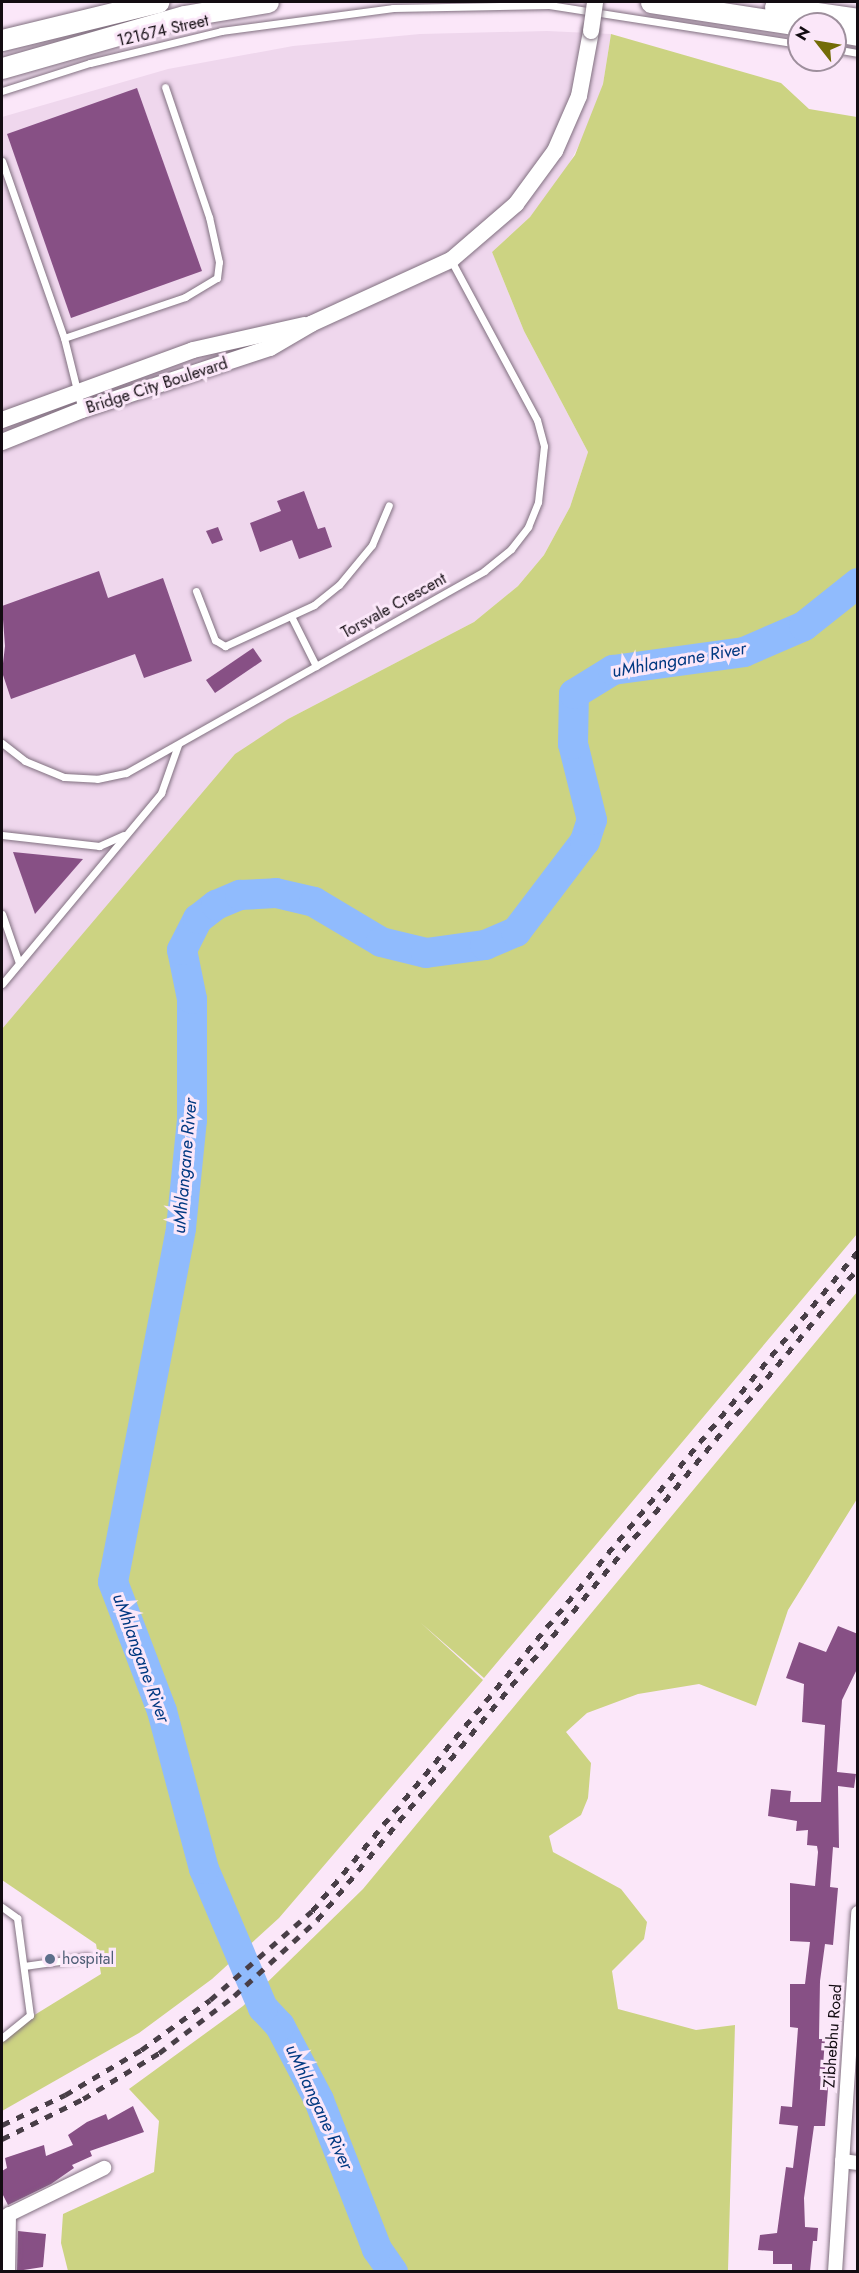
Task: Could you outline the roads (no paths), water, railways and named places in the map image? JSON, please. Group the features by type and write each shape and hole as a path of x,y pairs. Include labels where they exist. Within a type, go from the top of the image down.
{"main road":[{"path":"2,40 158,2"},
{"path":"2,68 184,16 268,2"},
{"path":"651,2 787,23"},
{"path":"739,2 858,19"}],"street":[{"name":"Bridge City Boulevard","path":"2,442 82,410 270,348 310,324 451,260 516,204 555,151 579,96 595,2"},
{"name":"Bridge City Boulevard","path":"2,420 193,350 263,331 310,324"},
{"path":"263,331 270,348"},
{"name":"Zibhebhu Road","path":"835,2271 858,1913"},
{"path":"842,2161 858,2163"},
{"path":"8,2271 5,2216 104,2168"}],"lane":[{"name":"121674 Street","path":"2,91 90,63 222,31 393,8 549,5 787,42"},
{"path":"64,338 185,297 217,278 219,262 209,217 165,87"},
{"path":"2,161 64,338 75,393 82,410"},
{"name":"Torsvale Crescent","path":"2,743 38,767 80,779 126,773 484,571 511,549 528,527 538,502 544,455 537,420 451,260"},
{"path":"196,591 220,646 291,616 314,605 358,566 389,505"},
{"path":"291,616 316,666"},
{"path":"2,984 160,793 178,745"},
{"path":"2,835 99,846 126,834"},
{"path":"2,914 19,963"},
{"path":"2,1907 18,1918 30,2016 2,2038"},
{"path":"24,1966 87,1957"}],"waterway":[{"name":"uMhlangane River","path":"393,2272 377,2249 319,2100 280,2026 263,2008 204,1869 162,1711 113,1582 181,1228 192,1120 192,999 182,950 198,919 216,905 240,895 276,893 314,902 381,942 426,953 485,945 516,932 585,841 592,820 573,744 574,694 613,670 744,652 804,626 858,583"}],"railway":[{"path":"2,2125 65,2095 141,2050 210,2000 312,1911 858,1251"},
{"path":"2,2139 83,2099 159,2053 234,1996 317,1920 858,1268"}],"place":[{"name":"hospital","path":"50,1959"}]}
